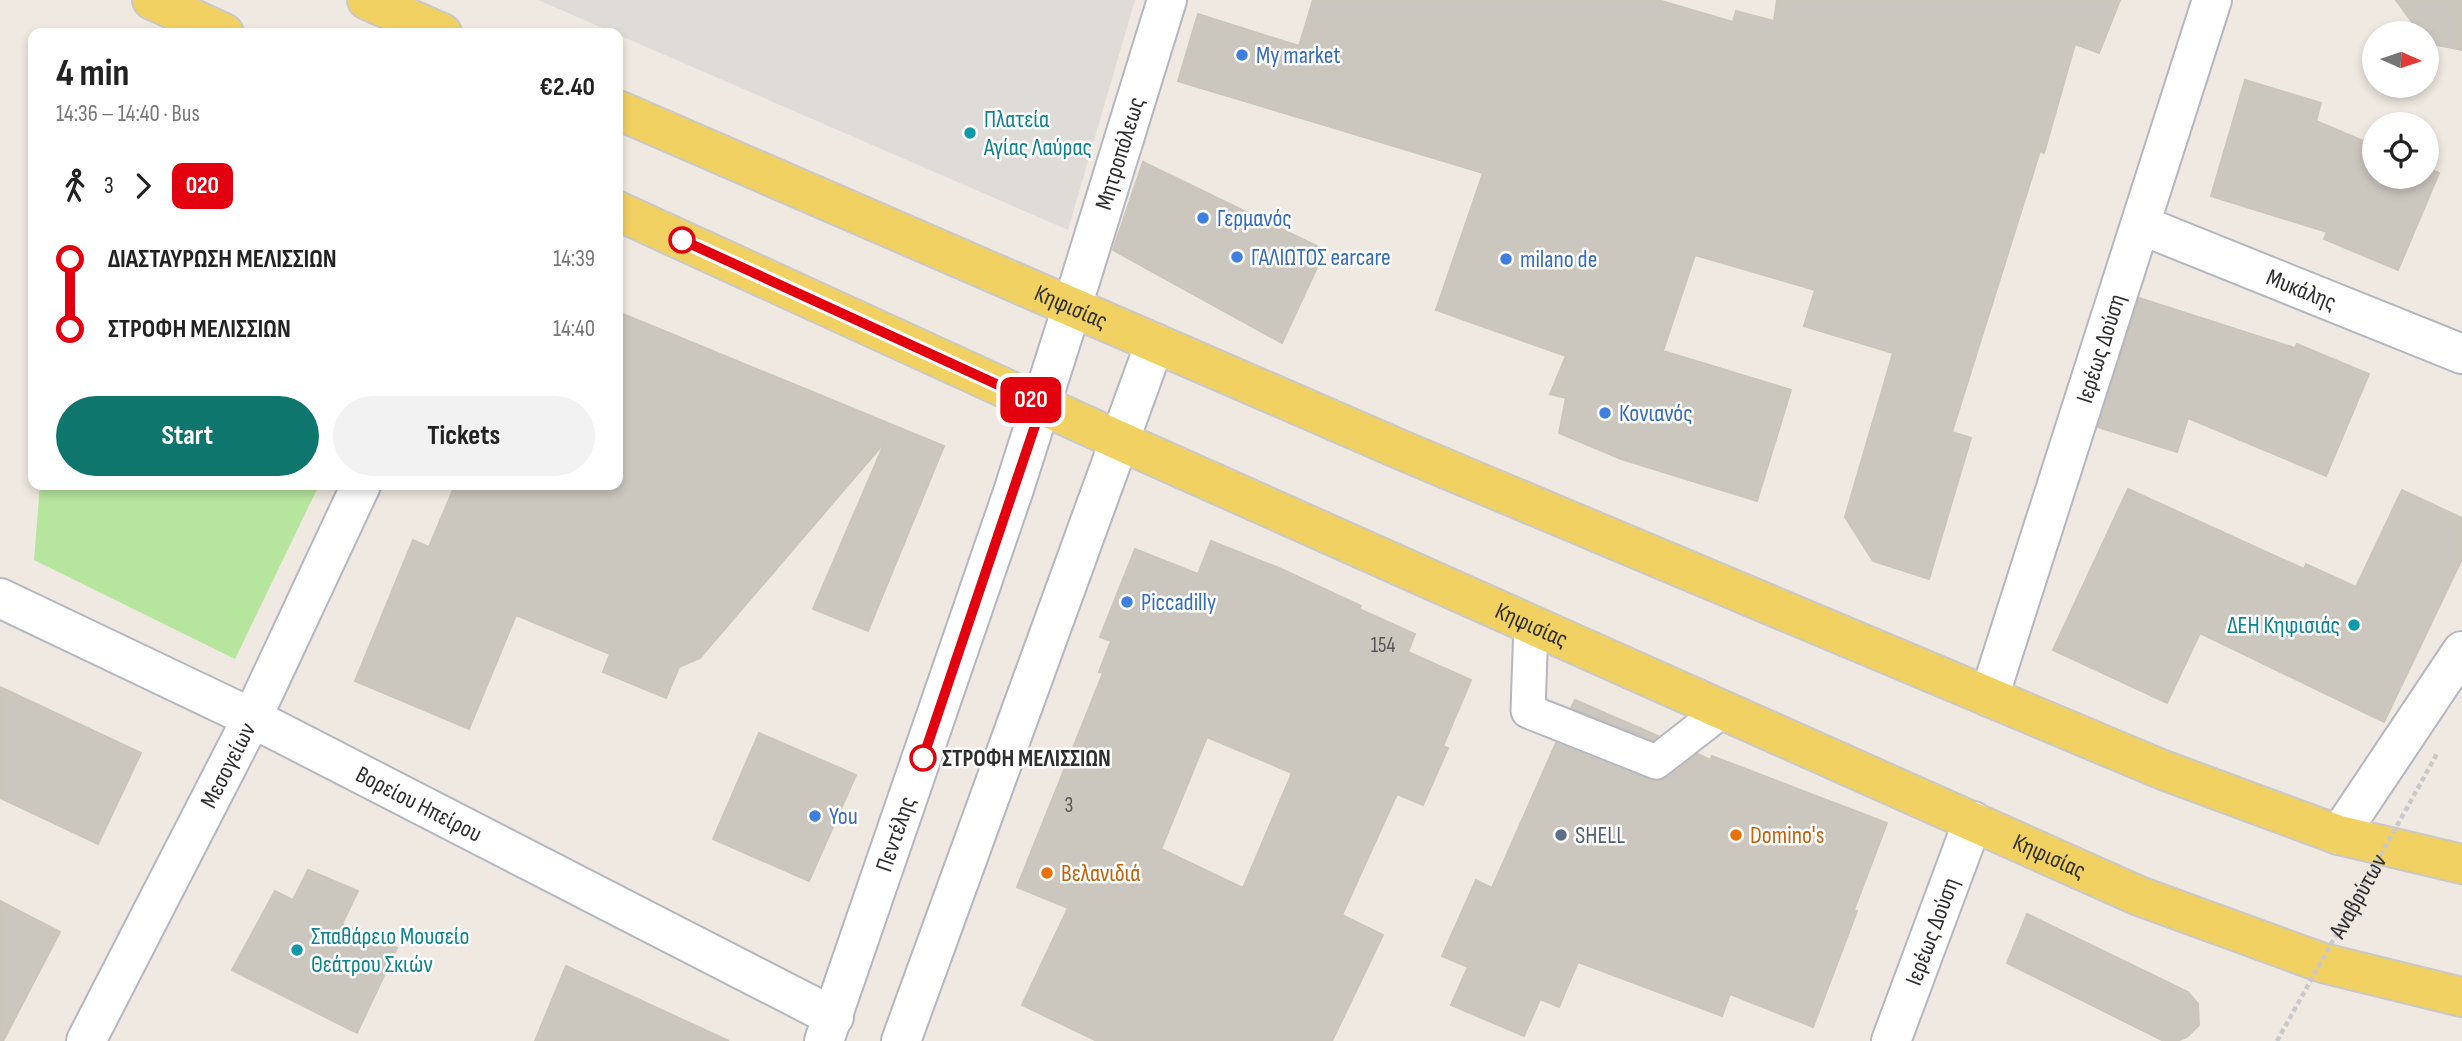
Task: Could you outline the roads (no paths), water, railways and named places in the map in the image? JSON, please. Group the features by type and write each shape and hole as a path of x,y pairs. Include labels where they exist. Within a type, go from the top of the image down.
{"main road":[{"path":"152,0 213,28"},
{"path":"381,3 432,28"},
{"name":"Κηφισίας","path":"623,112 1406,452 2163,770 2339,835 2462,864"},
{"name":"Κηφισίας","path":"623,213 1120,441 2140,896 2323,963 2462,997"}],"street":[{"name":"Μητροπόλεως","path":"1072,307 1167,0"},
{"name":"Ιερέως Δούση","path":"1989,697 2213,0"},
{"name":"Μυκάλης","path":"2141,225 2462,354"},
{"name":"Πεντέλης","path":"829,1029 1042,405 1072,307"},
{"path":"906,1039 1155,343"},
{"name":"Μεσογείων","path":"86,1041 252,718 359,490"},
{"name":"Βορείου Ηπείρου","path":"0,598 252,718 829,1029"},
{"name":"Αναβρύτων","path":"2339,835 2462,651"},
{"name":"Ιερέως Δούση","path":"1891,1041 1973,821"}],"lane":[{"path":"1531,624 1528,711 1656,762 1723,710"}],"place":[{"name":"My market","path":"1242,55"},
{"name":"Πλατεία Αγίας Λαύρας","path":"970,133"},
{"name":"Γερμανός","path":"1203,218"},
{"name":"ΓΑΛΙΩΤΟΣ earcare","path":"1237,257"},
{"name":"milano de","path":"1506,259"},
{"name":"Κονιανός","path":"1605,413"},
{"name":"Piccadilly","path":"1127,602"},
{"name":"ΔΕΗ Κηφισιάς","path":"2354,625"},
{"name":"ΣΤΡΟΦΗ ΜΕΛΙΣΣΙΩΝ","path":"923,758"},
{"name":"You","path":"815,816"},
{"name":"SHELL","path":"1561,835"},
{"name":"Domino's","path":"1736,835"},
{"name":"Βελανιδιά","path":"1047,873"},
{"name":"Σπαθάρειο Μουσείο Θεάτρου Σκιών","path":"297,950"}]}
